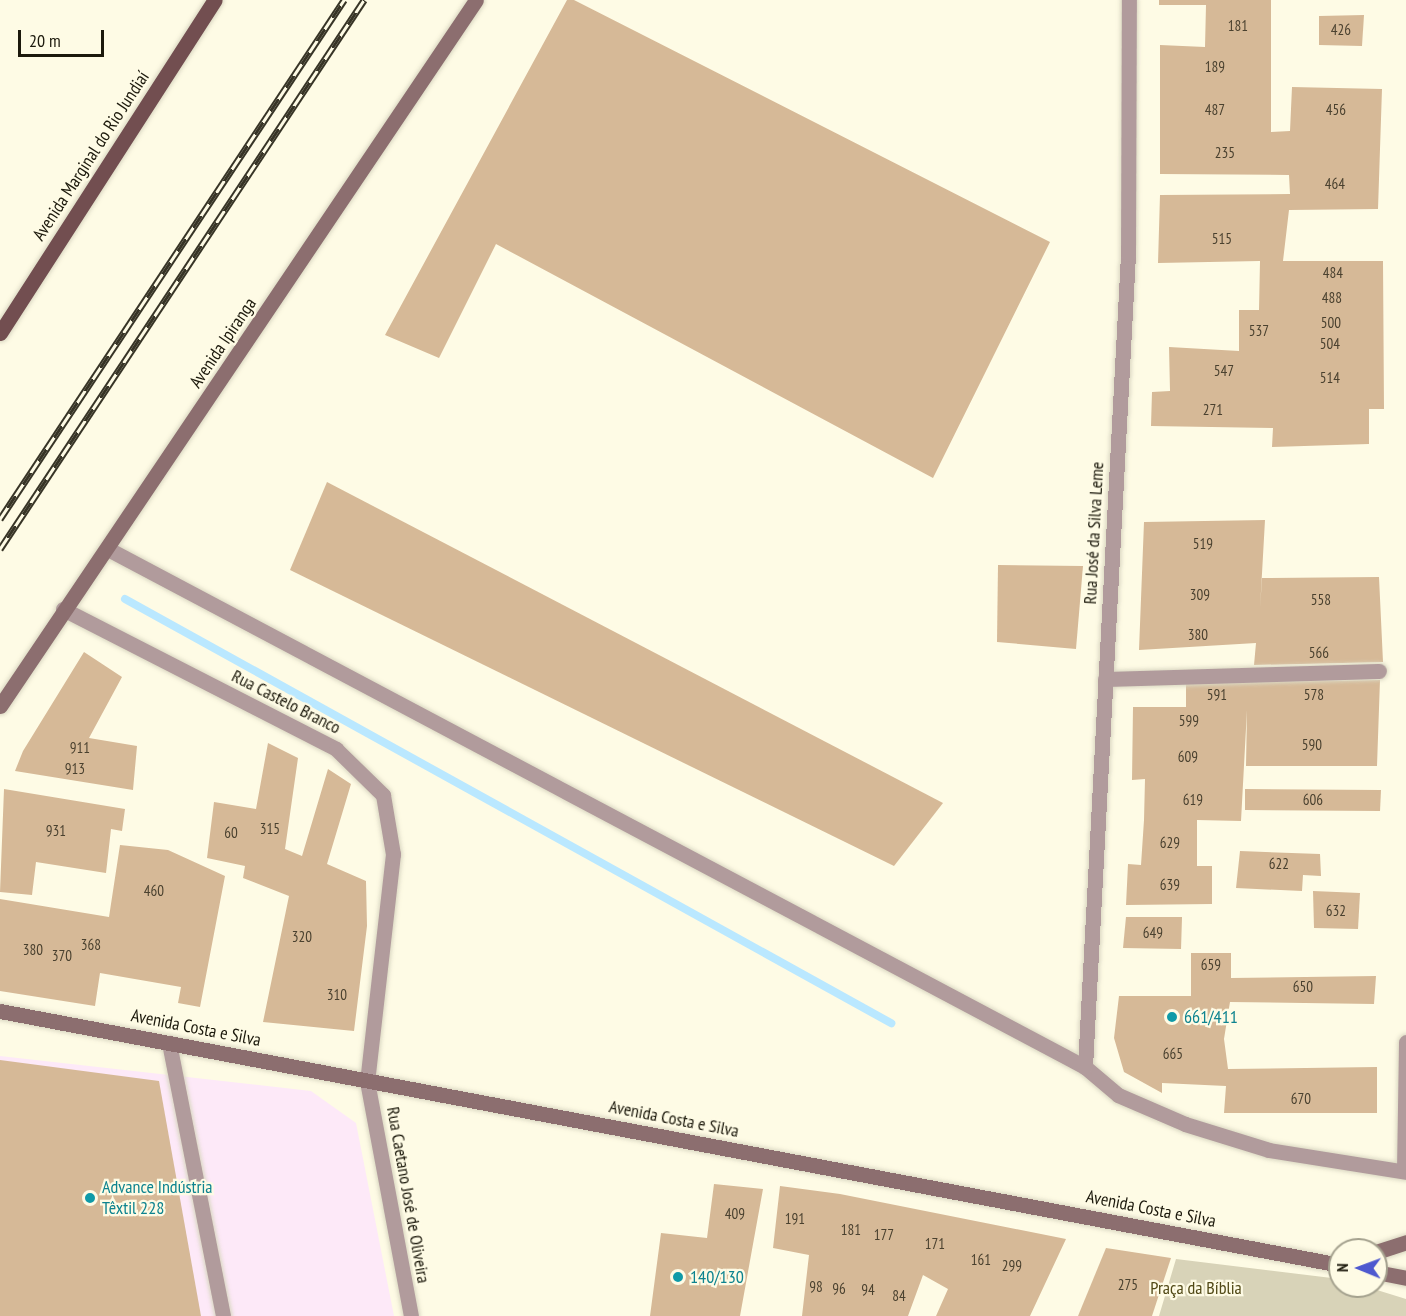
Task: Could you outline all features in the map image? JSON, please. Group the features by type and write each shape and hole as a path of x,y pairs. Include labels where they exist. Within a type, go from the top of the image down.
{"main road":[{"name":"Avenida Marginal do Rio Jundiaí","path":"0,333 215,0"},
{"name":"Avenida Ipiranga","path":"0,706 67,604 104,555 476,0"},
{"name":"Avenida Costa e Silva","path":"0,1011 1328,1261"},
{"path":"1388,1248 1406,1242"},
{"path":"1388,1274 1406,1278"}],"street":[{"name":"Rua José da Silva Leme","path":"1085,1067 1128,254 1129,0"},
{"path":"104,555 1085,1067 1118,1095 1185,1124 1269,1150 1405,1171 1406,1042"},
{"name":"Rua Castelo Branco","path":"67,604 336,749 383,795 393,854 368,1081"},
{"path":"1106,679 1379,671"},
{"path":"169,1043 222,1316"},
{"name":"Rua Caetano José de Oliveira","path":"368,1081 411,1316"}],"shaded area":[{"path":"0,1056 311,1091 356,1123 394,1316 0,1316"}],"green space":[{"name":"Praça da Bíblia","path":"1176,1259 1328,1278 1328,1298 1388,1298 1388,1293 1406,1299 1406,1316 1159,1316"}],"building":[{"path":"567,0 574,0 1050,242 933,478 496,244 439,358 385,335"},
{"path":"1159,0 1271,0 1271,132 1290,131 1292,87 1382,89 1378,209 1289,210 1283,261 1383,261 1384,409 1369,409 1369,444 1272,447 1273,428 1151,426 1152,392 1170,391 1169,347 1239,351 1239,310 1259,310 1260,261 1158,263 1160,195 1290,194 1289,175 1160,174 1160,45 1205,47 1206,5 1159,5"},
{"path":"1364,15 1362,46 1319,45 1319,16"},
{"path":"327,482 943,803 894,866 290,570"},
{"path":"1265,520 1260,609 1262,578 1379,577 1383,662 1254,665 1256,643 1139,650 1144,522"},
{"path":"998,565 1083,566 1076,649 997,642"},
{"path":"84,652 122,677 89,738 137,746 133,790 15,771 23,751"},
{"path":"1380,680 1377,766 1246,766 1247,710 1241,821 1197,820 1197,866 1212,866 1212,904 1126,905 1128,864 1141,865 1144,820 1145,779 1132,780 1133,707 1186,707 1186,683"},
{"path":"268,743 298,758 285,849 302,856 328,769 351,784 327,864 366,881 367,926 354,1031 263,1022 289,896 243,878 245,866 207,858 214,802 256,809"},
{"path":"4,789 125,809 122,831 111,829 106,873 36,862 32,895 0,892"},
{"path":"1245,789 1381,790 1380,811 1245,810"},
{"path":"120,845 168,850 225,876 200,1007 178,1003 181,987 100,973 95,1006 0,991 0,899 109,917"},
{"path":"1240,851 1320,854 1321,876 1303,875 1302,891 1236,888"},
{"path":"1313,891 1360,893 1358,929 1314,928"},
{"path":"1126,917 1182,917 1181,949 1123,948"},
{"path":"1191,953 1231,953 1231,978 1376,976 1374,1004 1230,1002 1224,1039 1228,1069 1377,1067 1377,1113 1224,1113 1226,1086 1162,1083 1162,1093 1124,1072 1114,1038 1119,996 1191,996"},
{"name":"Advance Indústria Têxtil 228","path":"0,1060 159,1081 201,1316 0,1316"},
{"path":"714,1184 763,1189 740,1316 650,1316 661,1233 707,1238"},
{"path":"780,1186 840,1194 1066,1239 1030,1316 936,1316 948,1289 923,1275 908,1316 802,1316 809,1255 773,1248"},
{"path":"1106,1248 1171,1258 1152,1316 1078,1316"}],"waterway":[{"path":"125,599 891,1023"}],"railway":[{"path":"0,519 344,0"},
{"path":"0,549 364,0"}],"place":[{"name":"661/411","path":"1172,1017"},
{"name":"Advance Indústria Têxtil 228","path":"90,1198"},
{"name":"140/130","path":"678,1277"}]}
